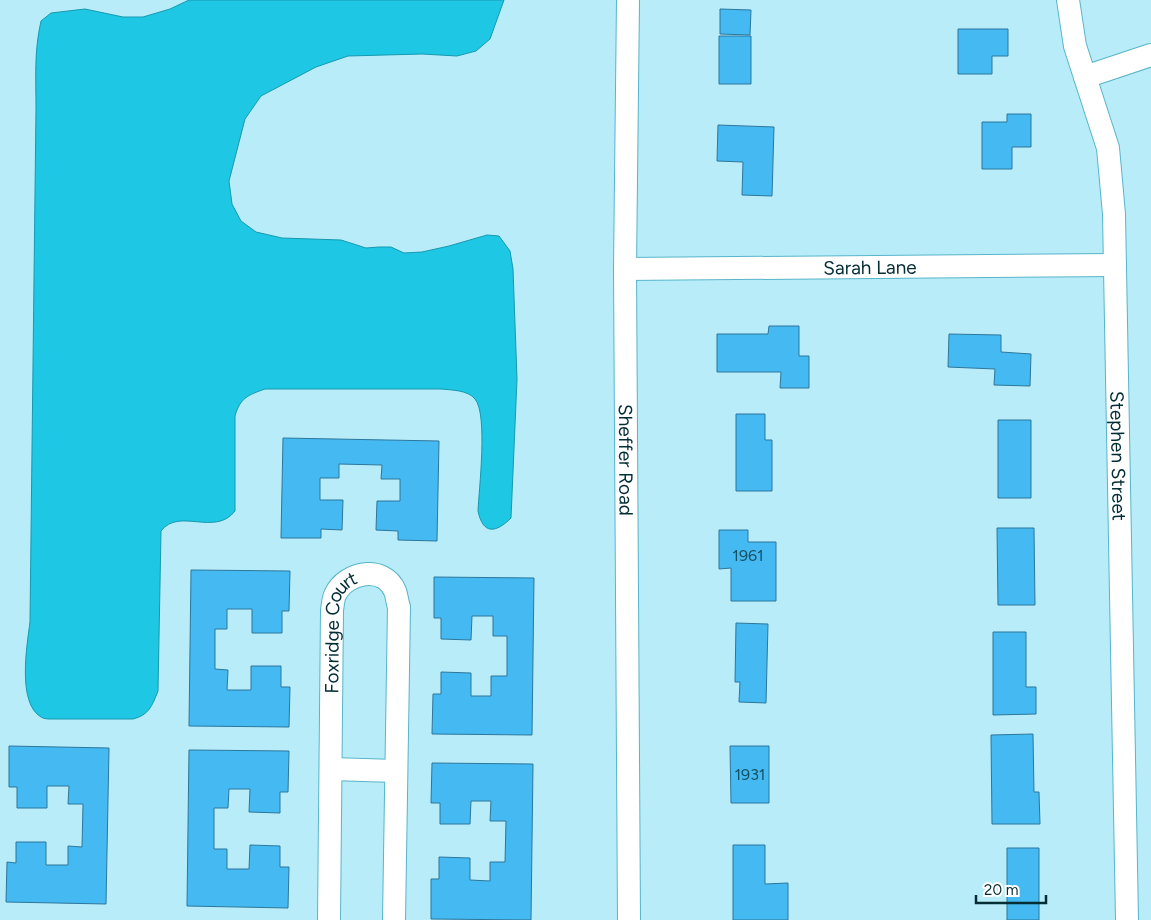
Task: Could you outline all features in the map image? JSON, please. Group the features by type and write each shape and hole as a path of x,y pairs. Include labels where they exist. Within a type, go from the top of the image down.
{"street":[{"name":"Sheffer Road","path":"628,0 625,269 629,920"},
{"name":"Stephen Street","path":"1068,0 1075,46 1108,148 1114,214 1126,920"},
{"path":"1085,77 1151,55"},
{"name":"Sarah Lane","path":"625,269 1115,265"},
{"name":"Foxridge Court","path":"329,920 332,610 335,595 344,583 357,575 371,574 385,579 395,590 398,607 394,920"},
{"path":"331,769 396,771"}],"water":[{"path":"189,0 504,0 490,39 476,51 457,56 422,54 348,56 316,67 261,96 245,119 229,181 232,204 241,221 256,232 282,238 341,240 366,248 391,247 404,253 422,252 487,235 499,236 510,251 513,269 517,379 511,518 495,529 487,528 480,519 478,511 482,452 481,420 479,407 475,399 468,394 441,389 265,389 254,393 242,401 235,416 235,511 227,518 218,522 177,521 169,524 161,531 158,691 152,705 143,715 133,719 45,719 34,710 29,699 25,673 30,622 36,65 41,21 51,13 85,9 123,17 143,17 170,9"}],"building":[{"path":"720,9 751,10 750,35 720,34"},
{"path":"958,29 1008,29 1008,56 992,56 992,74 958,74"},
{"path":"719,36 751,36 751,84 719,84"},
{"path":"1007,114 1031,114 1031,147 1012,147 1012,169 982,169 982,122 1007,122"},
{"path":"718,125 774,127 772,196 742,195 743,162 717,161"},
{"path":"769,326 799,326 799,356 809,356 809,388 780,388 781,372 717,372 717,334 768,334"},
{"path":"949,334 1001,335 1001,352 1031,354 1030,386 994,385 995,369 948,367"},
{"path":"736,414 765,414 765,440 772,440 772,491 736,491"},
{"path":"998,420 1031,420 1031,498 998,498"},
{"path":"283,438 439,441 437,541 398,540 398,531 376,530 377,501 400,501 400,479 381,479 382,465 339,464 339,478 320,478 320,500 343,500 342,530 321,529 321,538 281,538"},
{"path":"997,528 1034,528 1035,605 998,605"},
{"path":"719,530 748,530 748,542 776,542 776,601 731,601 731,568 719,569"},
{"path":"191,570 290,571 289,611 282,611 282,633 252,633 252,609 227,609 227,629 215,629 215,669 228,670 227,690 251,690 251,666 281,666 281,687 290,687 289,727 189,726"},
{"path":"434,577 534,578 532,735 432,734 433,694 441,694 441,672 471,673 471,696 491,696 491,676 507,676 507,636 493,636 493,616 472,616 471,640 441,639 441,618 434,618"},
{"path":"736,623 768,624 766,703 739,702 740,682 735,682"},
{"path":"993,632 1026,632 1026,687 1036,687 1036,714 993,715"},
{"path":"1033,734 1034,792 1039,792 1040,824 992,824 991,735"},
{"path":"9,746 109,748 106,904 6,902 7,862 16,863 16,842 46,842 46,865 68,865 68,846 82,847 83,804 68,804 69,786 47,786 47,808 17,808 17,787 9,787"},
{"path":"730,746 769,746 769,803 731,803"},
{"path":"189,750 289,751 288,792 280,792 280,813 249,812 250,789 229,789 228,808 214,808 214,849 227,849 227,869 249,869 250,845 280,846 280,867 289,867 288,908 187,906"},
{"path":"432,763 533,764 531,920 431,919 431,879 439,879 439,857 470,858 470,880 490,881 490,862 505,862 506,821 490,821 491,801 471,801 470,824 440,824 440,803 431,803"},
{"path":"733,845 765,845 765,884 788,883 788,920 733,920"},
{"path":"1007,848 1039,848 1039,920 1007,920"}]}
